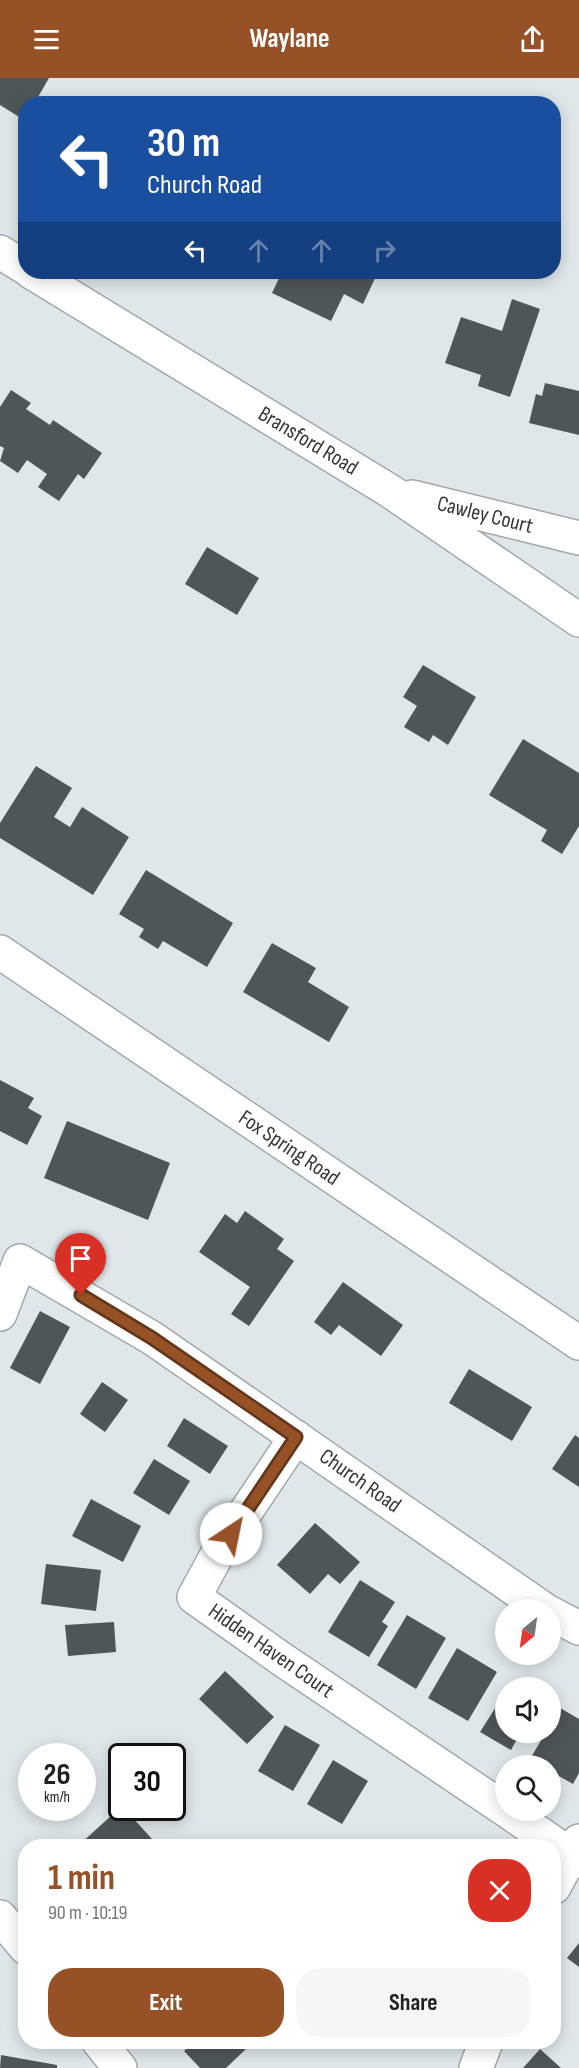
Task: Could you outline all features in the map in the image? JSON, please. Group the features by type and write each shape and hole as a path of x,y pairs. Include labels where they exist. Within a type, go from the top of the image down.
{"street":[{"path":"0,252 18,263"},
{"name":"Bransford Road","path":"42,279 390,491 579,620"},
{"name":"Cawley Court","path":"390,491 579,538"},
{"name":"Fox Spring Road","path":"0,952 579,1343"},
{"name":"Church Road","path":"0,1314 20,1261 152,1338 529,1599"},
{"name":"Hidden Haven Court","path":"296,1437 218,1553 194,1597 283,1660 495,1803"},
{"path":"561,1619 579,1628"},
{"name":"Hidden Haven Court","path":"524,1821 554,1839"},
{"name":"Hidden Haven Court","path":"561,1843 576,1852"},
{"path":"561,1876 576,1852"},
{"path":"0,1917 18,1938"},
{"path":"105,2049 120,2068"},
{"path":"476,2068 483,2049"}],"building":[{"path":"0,78 49,78 39,96 18,96 18,116 0,105"},
{"path":"279,279 375,279 363,304 344,294 331,321 272,293"},
{"path":"512,299 540,309 510,397 478,386 481,375 445,363 461,317 502,331"},
{"path":"545,383 579,391 579,435 529,423 536,394 542,396"},
{"path":"11,390 31,403 26,409 50,425 53,420 102,453 84,479 78,474 59,501 38,487 47,474 27,460 18,473 0,461 4,448 0,446 0,407"},
{"path":"207,547 259,578 237,615 185,584"},
{"path":"423,665 476,697 448,745 433,735 429,742 404,727 417,706 403,697"},
{"path":"523,739 579,773 579,826 562,854 541,841 547,830 489,795"},
{"path":"36,766 72,788 54,817 70,827 82,807 129,837 93,895 0,838 0,823"},
{"path":"146,870 233,923 207,967 163,941 158,949 139,937 144,929 119,914"},
{"path":"272,943 316,968 308,982 349,1007 329,1042 243,992"},
{"path":"0,1080 34,1098 28,1108 42,1116 27,1145 0,1131"},
{"path":"67,1121 170,1163 148,1220 44,1178"},
{"path":"245,1211 284,1239 277,1249 294,1261 249,1326 231,1314 250,1287 199,1252 225,1214 237,1223"},
{"path":"343,1282 403,1325 381,1356 339,1325 331,1335 314,1322"},
{"path":"40,1311 70,1327 40,1384 10,1368"},
{"path":"469,1369 532,1407 512,1441 449,1403"},
{"path":"102,1382 128,1400 105,1432 80,1414"},
{"path":"184,1418 228,1446 210,1474 167,1446"},
{"path":"575,1435 579,1438 579,1487 552,1469"},
{"path":"154,1459 190,1481 169,1515 133,1493"},
{"path":"91,1499 141,1526 123,1562 72,1536"},
{"path":"315,1523 360,1562 340,1584 328,1574 310,1594 277,1565"},
{"path":"46,1564 101,1570 96,1611 41,1604"},
{"path":"360,1580 395,1602 382,1622 388,1626 369,1657 328,1632"},
{"path":"407,1615 446,1638 416,1689 377,1665"},
{"path":"114,1622 116,1652 68,1656 65,1625"},
{"path":"457,1648 497,1672 468,1721 428,1698"},
{"path":"225,1671 274,1717 247,1744 199,1699"},
{"path":"495,1708 495,1741 480,1732"},
{"path":"561,1709 579,1719 579,1773 573,1784 561,1777 561,1755 532,1755 539,1743 561,1743"},
{"path":"285,1725 320,1745 293,1791 258,1771"},
{"path":"499,1743 515,1743 511,1750"},
{"path":"333,1760 368,1781 342,1824 307,1804"},
{"path":"108,1819 108,1821 136,1821 152,1839 86,1839"},
{"path":"579,1943 579,1967 567,1958"},
{"path":"186,2049 246,2049 226,2068 200,2068 184,2051"},
{"path":"540,2049 561,2068 523,2068"},
{"path":"1,2055 57,2065 57,2068 0,2068"}],"route":[{"path":"81,1295 152,1338 296,1437 231,1534"}]}
